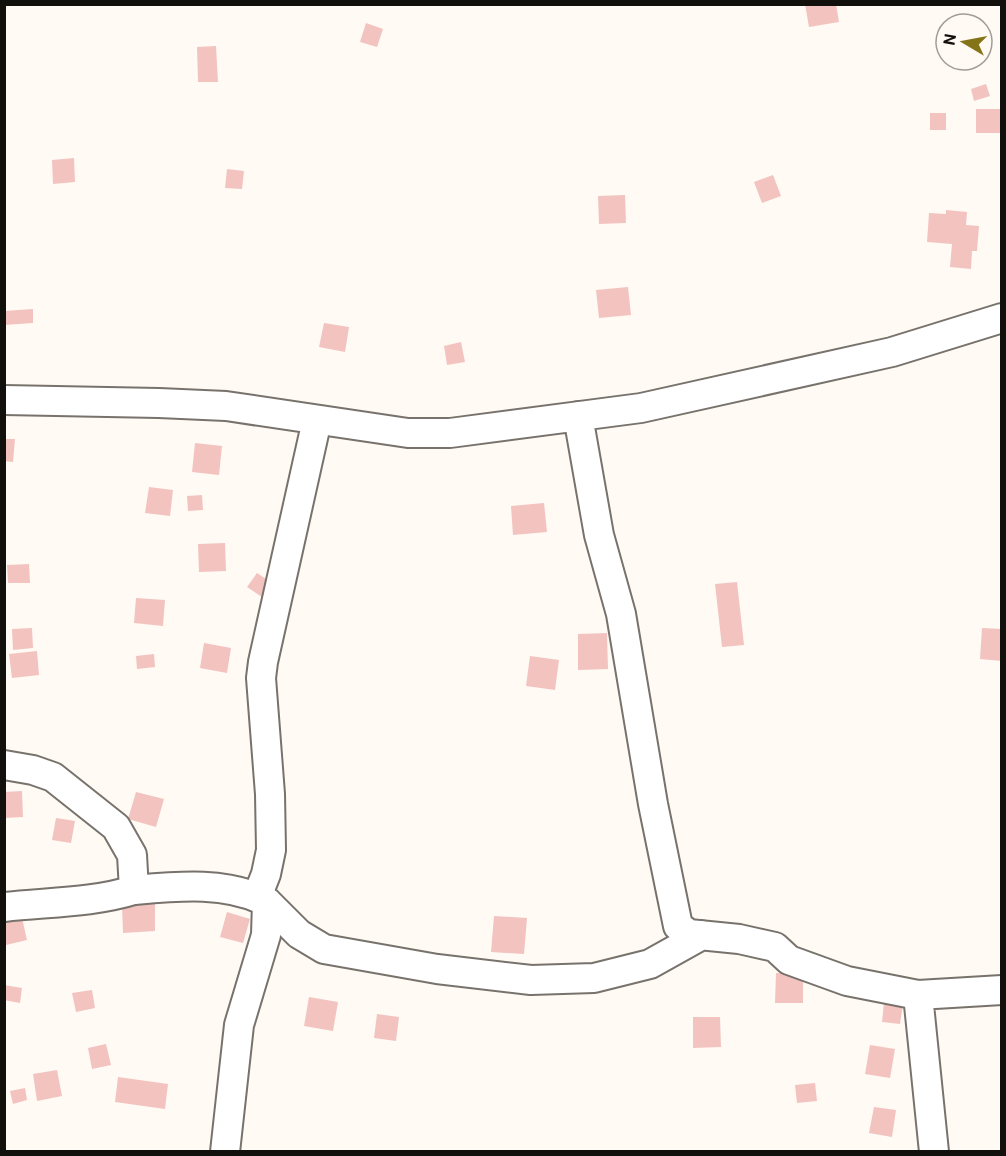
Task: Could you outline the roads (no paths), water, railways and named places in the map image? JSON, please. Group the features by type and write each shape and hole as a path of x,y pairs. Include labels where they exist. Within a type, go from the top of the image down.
{"street":[{"path":"4,400 226,406 408,433 450,433 641,408 892,352 1002,318"},
{"path":"578,416 598,535 621,614 652,804 678,926 689,934 740,939 775,947 789,960 847,981 918,995 1002,990"},
{"path":"225,1152 239,1025 266,935 262,899 271,850 262,668 316,420"},
{"path":"4,765 33,770 53,777 116,827 132,855 134,890"},
{"path":"4,907 55,904 113,896 134,890 180,886 218,888 262,899 299,934 324,950 437,969 531,980 594,978 650,964 702,935"},
{"path":"918,995 934,1152"}]}
